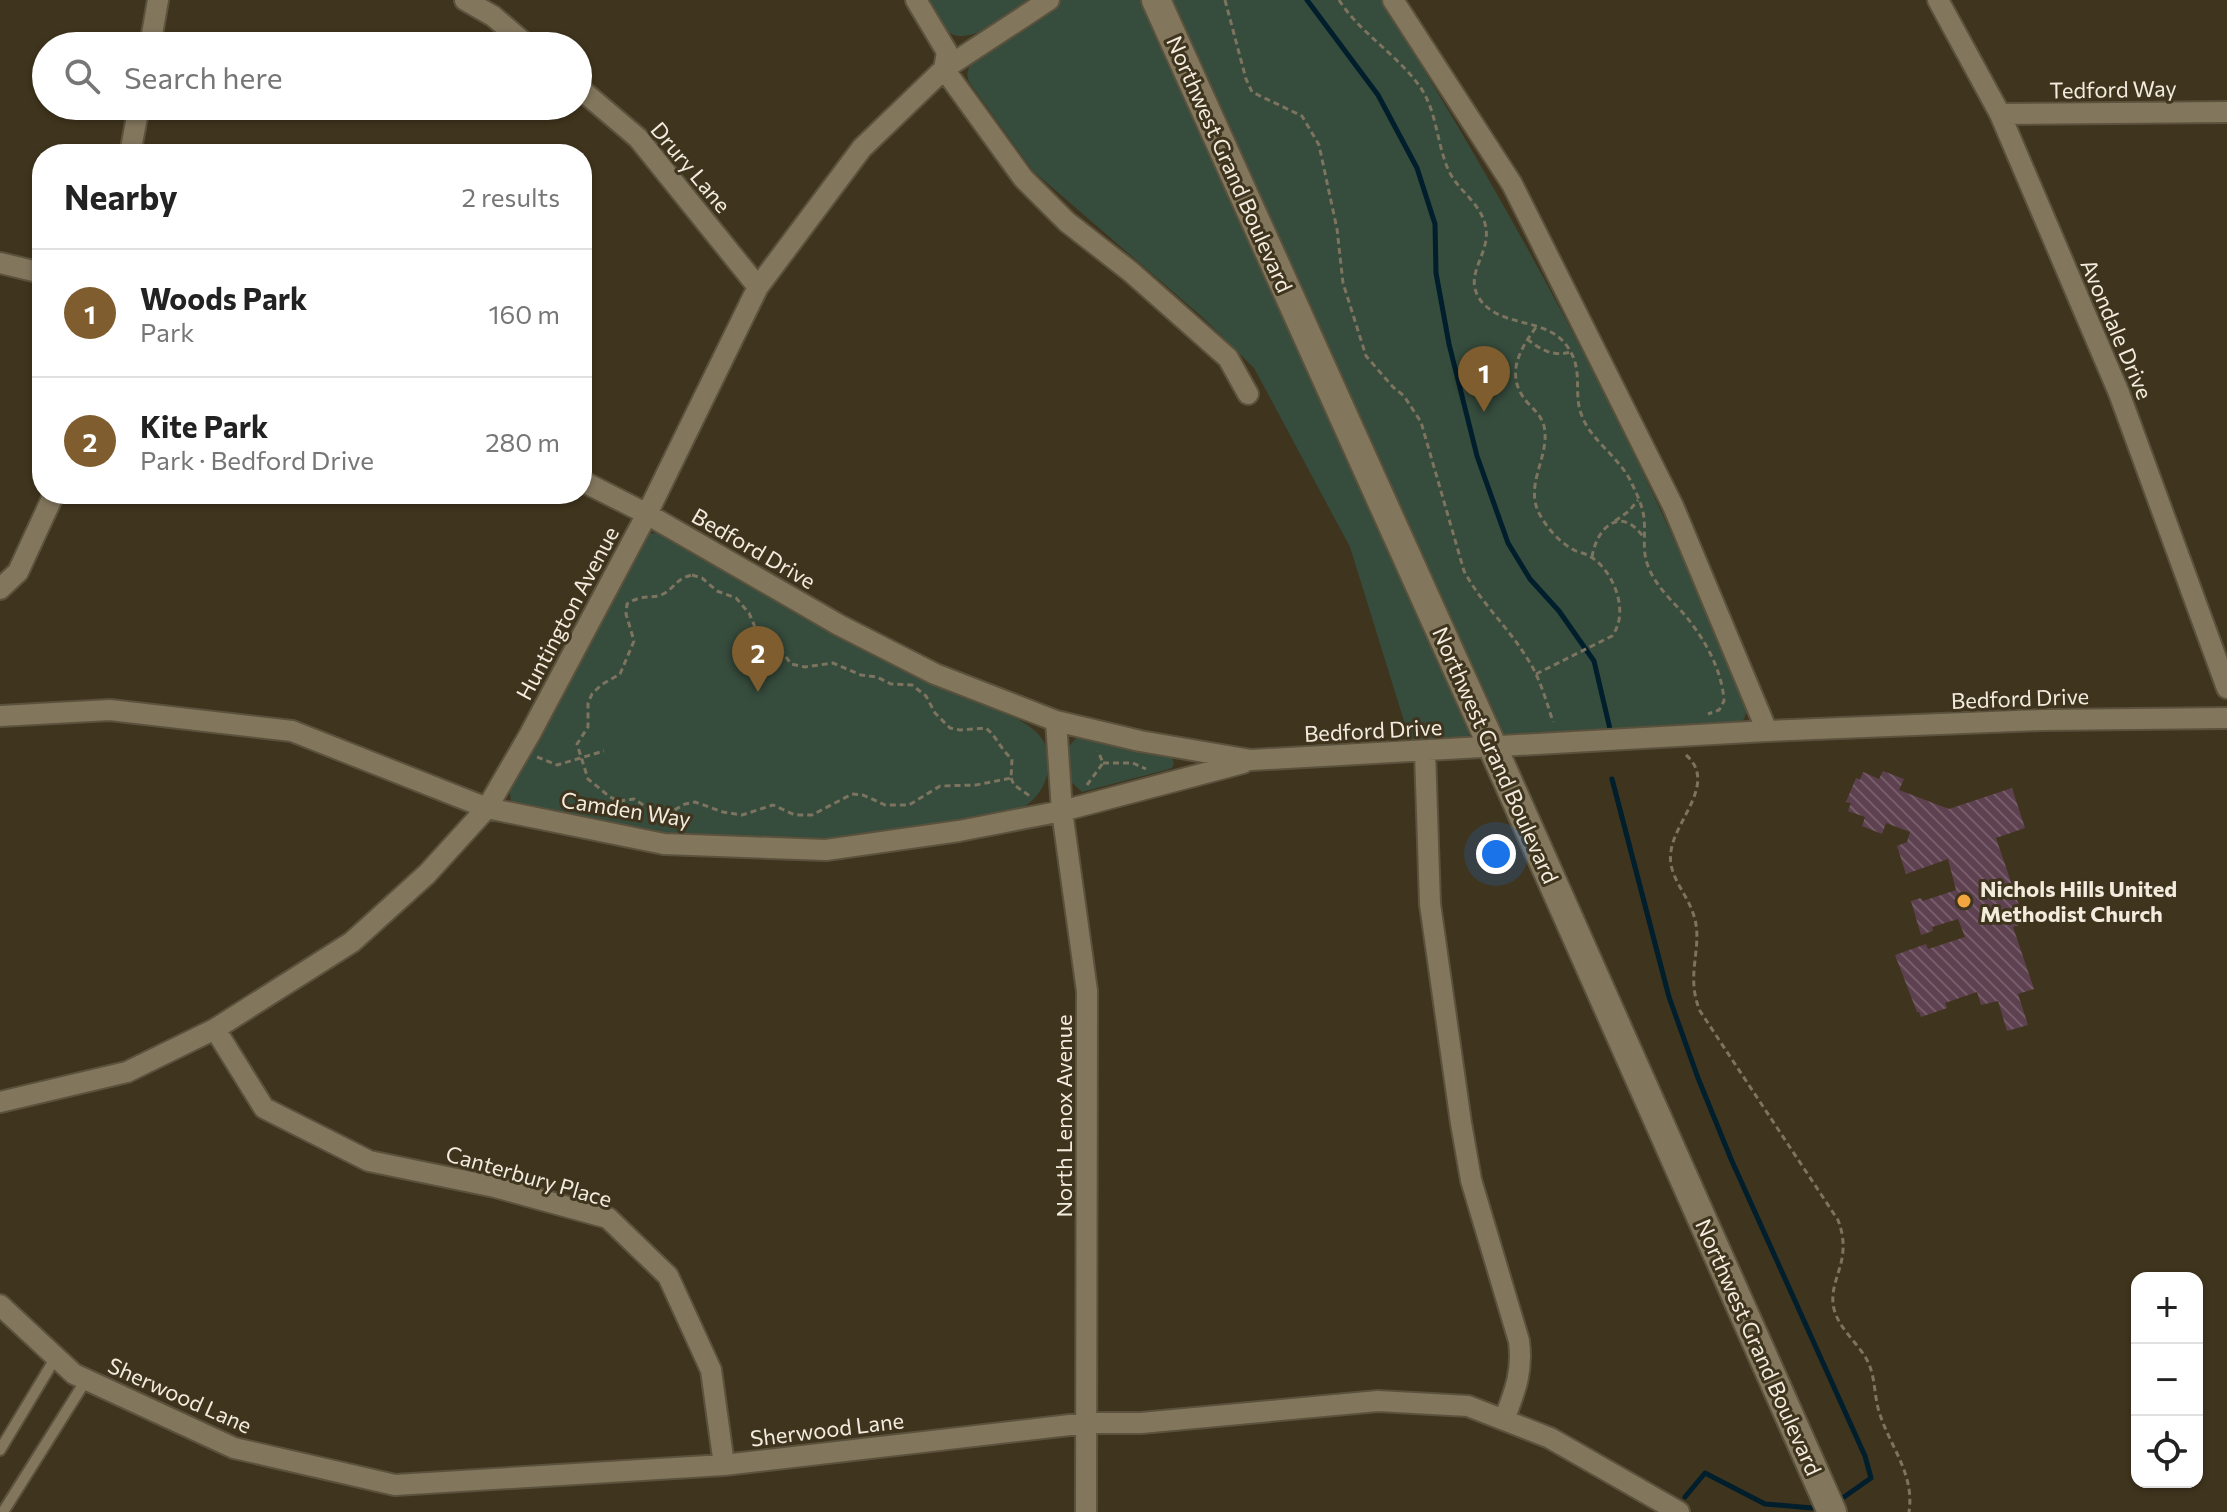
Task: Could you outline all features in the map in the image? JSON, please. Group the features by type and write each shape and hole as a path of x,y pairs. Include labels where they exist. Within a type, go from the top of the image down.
{"street":[{"path":"152,32 158,0"},
{"path":"465,0 493,16 512,32"},
{"path":"916,0 947,52 944,69 1023,178 1067,222 1131,272 1228,358 1248,394"},
{"name":"Huntington Avenue","path":"0,1102 127,1072 215,1029 352,942 427,874 487,808 525,743 647,514 758,287 862,148 944,69 1049,0"},
{"name":"Northwest Grand Boulevard","path":"1156,0 1832,1512"},
{"path":"1393,0 1512,184 1673,506 1767,731"},
{"name":"Avondale Drive","path":"1938,0 2000,114 2119,393 2227,688"},
{"name":"Drury Lane","path":"592,99 638,138 758,287"},
{"name":"Tedford Way","path":"2000,114 2227,112"},
{"path":"132,144 136,120"},
{"path":"0,263 32,271"},
{"name":"Bedford Drive","path":"592,486 647,514 839,625 935,674 1056,721 1140,741 1251,760 1767,731 2042,720 2227,718"},
{"path":"0,589 18,572 49,504"},
{"name":"Camden Way","path":"3,713 110,710 292,731 487,808 664,844 826,850 959,831 1067,810 1251,760"},
{"name":"North Lenox Avenue","path":"1056,721 1087,991 1086,1512"},
{"path":"1425,752 1430,904 1461,1123 1471,1180 1519,1341 1522,1361 1504,1420"},
{"name":"Canterbury Place","path":"215,1029 264,1108 369,1161 495,1187 608,1218 668,1276 711,1370 724,1465"},
{"name":"Sherwood Lane","path":"0,1305 74,1374 234,1448 395,1485 724,1465 1087,1423 1141,1423 1378,1401 1468,1406 1550,1438 1679,1512"}],"lane":[{"path":"0,1450 56,1357"},
{"path":"3,1512 86,1380"}],"path":[{"path":"1225,0 1252,92 1302,116 1319,145 1337,229 1343,283 1366,356 1404,396 1421,422 1464,571 1474,590 1536,674 1556,742"},
{"path":"1339,0 1366,34 1416,80 1425,94 1449,171 1477,206 1484,220 1486,249 1474,278 1480,299 1488,309 1501,316 1556,335 1571,352 1579,373 1580,414 1622,467 1643,512 1648,566 1655,581 1699,633 1717,672 1724,701 1719,710 1705,715"},
{"path":"1536,674 1603,642 1619,628 1619,605 1610,578 1592,557 1562,543 1539,512 1535,499 1544,428 1541,416 1524,398 1515,377 1515,363 1537,326"},
{"path":"1527,339 1549,353 1560,355 1571,352"},
{"path":"1592,557 1599,532 1629,511 1638,500"},
{"path":"1611,524 1633,525 1644,538"},
{"path":"692,575 702,578 717,591 736,598 749,613 755,627 771,636 791,664 805,667 833,663 891,684 912,685 926,696 935,713 950,728 986,728 993,734 1000,749 1012,759 1011,778 976,785 940,786 909,805 885,805 863,795 852,794 812,815 795,815 773,805 742,815 695,802 671,812 654,812 634,799 619,801 610,797 588,779 582,759 577,744 588,727 588,703 601,685 620,674 634,641 626,614 627,604 638,597 659,596 680,578 692,575"},
{"path":"1083,728 1103,763"},
{"path":"525,743 530,754 557,765 604,751"},
{"path":"1684,753 1693,762 1698,784 1673,842 1670,864 1693,913 1696,927 1692,982 1694,997 1700,1011 1838,1220 1845,1248 1833,1296 1834,1307 1839,1321 1859,1347 1872,1372 1879,1411 1904,1466 1909,1485 1909,1512"},
{"path":"1067,810 1103,763"},
{"path":"1103,763 1142,766 1161,785"}],"green space":[{"path":"927,0 1029,0 987,28 963,36 953,35 944,28"},
{"path":"1061,0 1143,0 1472,729 1466,740 1404,743 1408,734 1350,547 1254,368 1201,316 1033,171 969,82 967,74 970,64"},
{"path":"1169,0 1381,0 1533,259 1626,437 1709,619 1747,711 1744,719 1736,725 1610,729 1512,740 1501,735"},
{"path":"654,533 663,534 918,675 1028,725 1044,742 1049,759 1046,777 1038,794 1025,806 1000,814 868,837 797,843 725,842 668,836 517,806 511,802 509,785 556,710 642,539"},
{"path":"1077,737 1171,756 1174,763 1172,768 1166,770 1082,792 1070,781 1065,751"}],"building":[{"name":"Nichols Hills United Methodist Church","path":"1883,771 1904,779 1899,790 1949,809 2012,788 2025,828 1996,838 2025,923 2013,927 2034,989 2018,994 2028,1025 2007,1031 1998,1001 1981,1005 1977,992 1945,1003 1947,1008 1921,1017 1917,1012 1895,955 1926,944 1928,949 1965,937 1958,919 1932,927 1933,931 1921,935 1911,901 1921,898 1923,901 1956,890 1948,859 1906,874 1897,846 1907,842 1910,832 1886,823 1882,834 1862,826 1865,817 1848,811 1851,803 1846,802 1856,778 1860,780 1863,772 1879,779"}],"waterway":[{"path":"1307,0 1378,95 1417,168 1435,224 1436,273 1449,344 1477,456 1508,543 1530,579 1559,611 1594,661 1610,729"},
{"path":"1612,779 1669,997 1698,1078 1731,1159 1865,1456 1871,1478 1844,1497"},
{"path":"1685,1497 1705,1473 1765,1504 1812,1508"}],"place":[{"name":"Woods Park","path":"1484,412"},
{"name":"Kite Park","path":"758,692"},
{"name":"Nichols Hills United Methodist Church","path":"1964,901"}]}
